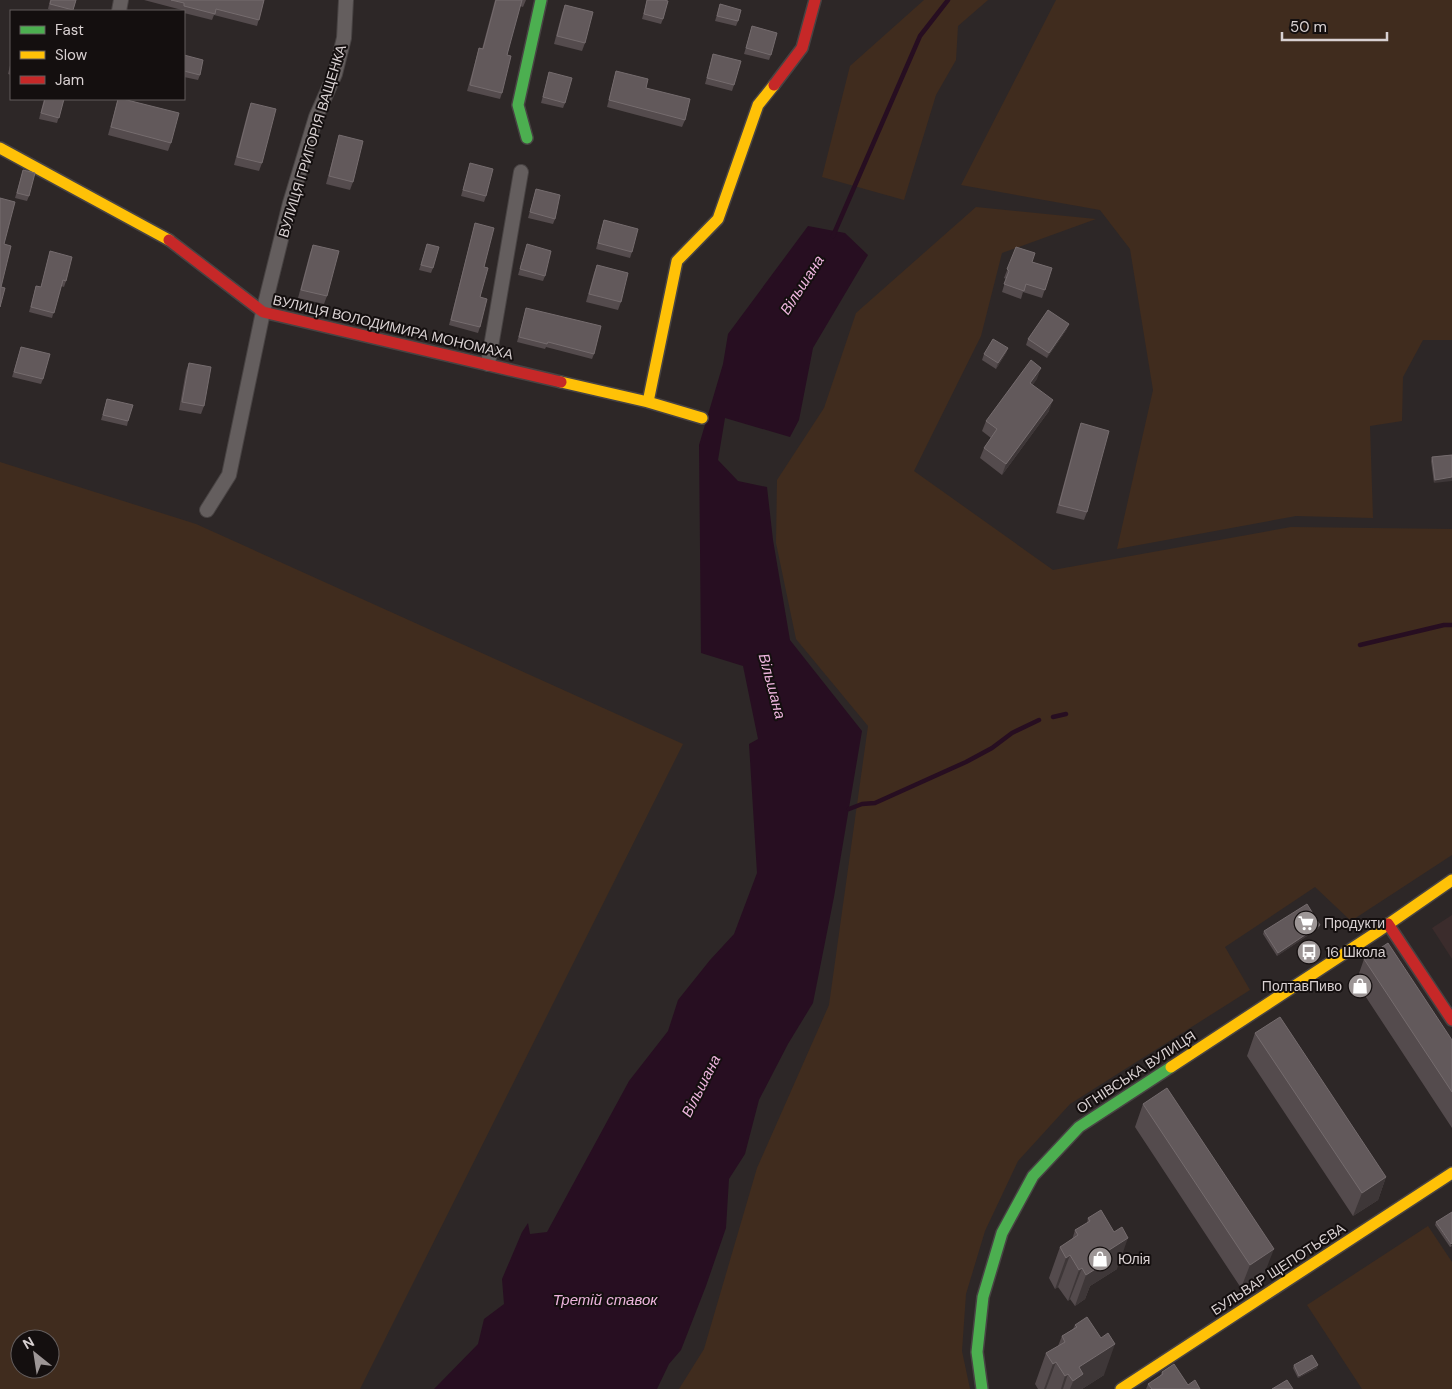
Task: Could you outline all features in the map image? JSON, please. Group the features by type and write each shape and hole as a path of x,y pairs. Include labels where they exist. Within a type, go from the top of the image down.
{"street":[{"name":"ВУЛИЦЯ ГРИГОРІЯ ВАЩЕНКА","path":"206,510 229,475 263,312 290,203 316,117 335,74 344,38 346,0"},
{"path":"527,138 518,105 541,0"},
{"path":"648,402 676,261 718,219 758,104 802,48 815,0"},
{"name":"ВУЛИЦЯ ВОЛОДИМИРА МОНОМАХА","path":"0,148 164,236 263,312 648,402 702,418"},
{"path":"488,364 522,172"},
{"name":"ОГНІВСЬКА ВУЛИЦЯ","path":"982,1389 978,1352 983,1297 1002,1233 1033,1176 1079,1127 1452,880"},
{"path":"1388,924 1452,1020"},
{"name":"БУЛЬВАР ЩЕПОТЬЄВА","path":"1121,1389 1452,1174"}],"shaded area":[{"path":"924,0 988,0 958,26 956,60 936,95 904,200 822,177 850,66"},
{"path":"1056,0 1452,0 1452,340 1423,340 1403,377 1402,421 1370,426 1373,518 1296,516 1117,549 1153,390 1130,249 1100,210 961,185"},
{"path":"976,207 1096,219 1002,253 981,336 914,471 1053,570 1291,527 1452,529 1452,855 1351,921 1315,887 1225,947 1250,990 1070,1104 1018,1161 985,1231 966,1294 962,1351 970,1389 679,1389 704,1349 757,1168 829,1005 868,726 796,639 776,543 777,480 824,408 856,313"},
{"path":"0,462 196,524 683,744 360,1389 0,1389"},
{"path":"1452,915 1452,959 1432,928"},
{"path":"1428,1226 1452,1262 1452,1389 1362,1389 1307,1305"}],"water":[{"name":"Третій ставок","path":"808,226 845,233 868,255 813,348 799,420 790,437 725,418 718,460 738,481 767,487 773,540 790,640 862,731 834,897 813,1003 788,1044 759,1100 745,1154 729,1179 726,1228 706,1286 681,1350 669,1364 657,1389 434,1389 478,1344 484,1319 504,1304 502,1279 522,1232 528,1223 530,1234 547,1232 629,1081 668,1031 678,1000 734,934 757,873 749,744 758,739 743,666 701,653 699,445 723,364 728,334"}],"building":[{"path":"51,0 76,0 73,10 50,4"},
{"path":"171,0 264,0 259,20 216,9 215,14 184,6 184,3"},
{"path":"496,0 522,0 507,55 511,56 502,93 470,85 479,48 483,49"},
{"path":"647,0 668,1 663,19 644,14"},
{"path":"720,4 741,10 738,21 717,16"},
{"path":"565,5 593,12 585,43 557,36"},
{"path":"752,26 777,33 771,55 746,48"},
{"path":"713,54 741,61 734,85 707,78"},
{"path":"185,55 203,60 200,75 185,71"},
{"path":"616,71 648,79 646,88 690,99 685,120 609,100"},
{"path":"549,72 572,78 565,103 543,97"},
{"path":"45,100 64,100 59,118 41,113"},
{"path":"118,100 127,100 179,113 171,143 111,127"},
{"path":"251,103 276,109 262,163 237,157"},
{"path":"339,135 363,141 353,182 329,176"},
{"path":"470,163 493,169 486,196 463,190"},
{"path":"23,170 35,173 29,196 17,193"},
{"path":"536,189 560,195 555,219 530,212"},
{"path":"0,198 15,202 4,244 11,246 1,287 5,288 0,307"},
{"path":"604,220 638,229 632,252 598,243"},
{"path":"475,223 494,228 484,267 488,268 480,297 487,299 480,327 451,320"},
{"path":"427,244 439,247 433,268 421,265"},
{"path":"527,244 551,251 545,276 520,269"},
{"path":"313,245 339,251 327,296 301,290"},
{"path":"1016,247 1035,253 1032,262 1052,268 1045,290 1026,284 1024,291 1004,284 1009,271 1007,269"},
{"path":"50,251 72,257 66,281 63,280 54,313 31,307 36,286 41,287"},
{"path":"597,265 628,273 621,302 589,294"},
{"path":"526,308 601,326 594,354 548,342 547,344 519,337"},
{"path":"1048,310 1069,324 1049,353 1028,339"},
{"path":"993,339 1008,348 998,363 984,354"},
{"path":"21,347 50,354 43,379 14,372"},
{"path":"1031,360 1041,368 1030,383 1053,400 1006,464 984,448 997,429 986,421"},
{"path":"189,363 211,367 204,406 182,402"},
{"path":"107,399 133,405 128,421 103,415"},
{"path":"1081,423 1109,431 1087,512 1059,505"},
{"path":"1452,455 1452,477 1435,480 1432,457"},
{"path":"1307,904 1320,925 1278,953 1264,931"},
{"path":"1388,943 1452,1040 1452,1092 1364,959"},
{"path":"1280,1017 1386,1177 1362,1193 1255,1033"},
{"path":"1167,1088 1274,1249 1250,1265 1143,1104"},
{"path":"1101,1210 1114,1232 1122,1227 1128,1238 1092,1261 1097,1268 1086,1275 1082,1268 1079,1270 1070,1255 1066,1258 1060,1247 1078,1235 1075,1230 1090,1221 1088,1218"},
{"path":"1452,1212 1452,1243 1451,1244 1436,1222"},
{"path":"1087,1317 1101,1338 1108,1333 1115,1344 1079,1367 1083,1374 1073,1381 1068,1374 1065,1376 1056,1362 1053,1364 1046,1353 1065,1342 1062,1336 1077,1327 1075,1325"},
{"path":"1312,1355 1318,1365 1299,1376 1294,1365"},
{"path":"1174,1364 1188,1385 1195,1380 1200,1389 1152,1389 1148,1384"},
{"path":"1287,1380 1293,1389 1272,1389"}],"waterway":[{"name":"Вільшана","path":"833,236 920,36 948,0"},
{"path":"1360,645 1444,625 1452,625"},
{"path":"1053,717 1066,714"},
{"path":"849,809 862,804 875,803 966,762 992,748 1012,733 1039,720"}],"traffic: fast":[{"path":"527,138 518,105 541,0"},
{"path":"982,1389 977,1352 983,1297 1002,1233 1033,1176 1079,1127 1171,1067"}],"traffic: slow":[{"path":"648,402 677,261 718,219 758,105 774,85"},
{"path":"0,148 169,240"},
{"path":"561,382 648,402 702,418"},
{"path":"1171,1067 1377,932 1452,880"},
{"path":"1121,1389 1452,1173"}],"traffic: jam":[{"path":"774,85 802,48 815,0"},
{"path":"169,240 263,312 561,382"},
{"path":"1388,924 1452,1020"}],"place":[{"name":"Продукти","path":"1306,923"},
{"name":"16 Школа","path":"1309,952"},
{"name":"ПолтавПиво","path":"1360,986"},
{"name":"Юлія","path":"1100,1259"}]}
